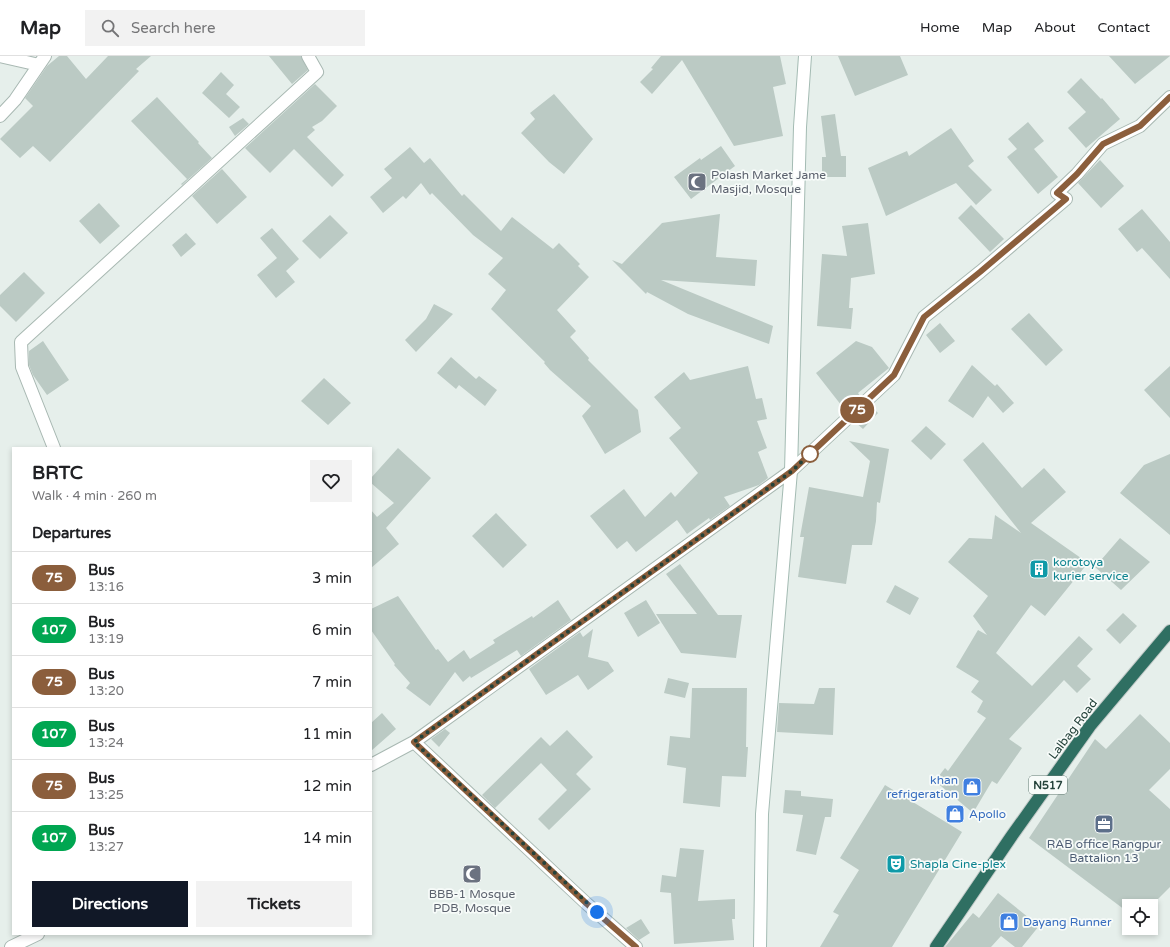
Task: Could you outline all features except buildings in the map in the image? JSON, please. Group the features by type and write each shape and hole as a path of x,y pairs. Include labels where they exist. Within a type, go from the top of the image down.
{"highway":[{"name":"Lalbag Road","path":"936,947 1006,843 1090,726 1170,631"}],"street":[{"path":"0,56 42,60 15,100 0,116"},
{"path":"54,447 22,366 21,342 317,72 308,56"},
{"path":"760,947 762,814 792,471 800,127 805,56"},
{"path":"372,764 414,742 792,471 894,375 924,317 1066,199 1057,193 1077,174 1103,144 1140,126 1170,97"},
{"path":"414,742 587,904 636,947"},
{"path":"11,947 36,935"}],"bus line":[{"name":"75","path":"636,947 587,904 414,742 792,471 894,375 924,317 1066,199 1057,193 1077,174 1103,144 1140,126 1170,97"}],"place":[{"name":"Polash Market Jame Masjid, Mosque","path":"697,182"},
{"name":"korotoya kurier service","path":"1039,569"},
{"name":"khan refrigeration","path":"972,787"},
{"name":"Apollo","path":"955,814"},
{"name":"RAB office Rangpur Battalion 13","path":"1104,824"},
{"name":"Shapla Cine-plex","path":"896,864"},
{"name":"BBB-1 Mosque PDB, Mosque","path":"472,874"},
{"name":"Dayang Runner","path":"1009,922"}],"route":[{"path":"597,912 414,742 792,471 814,450 810,454"}]}
